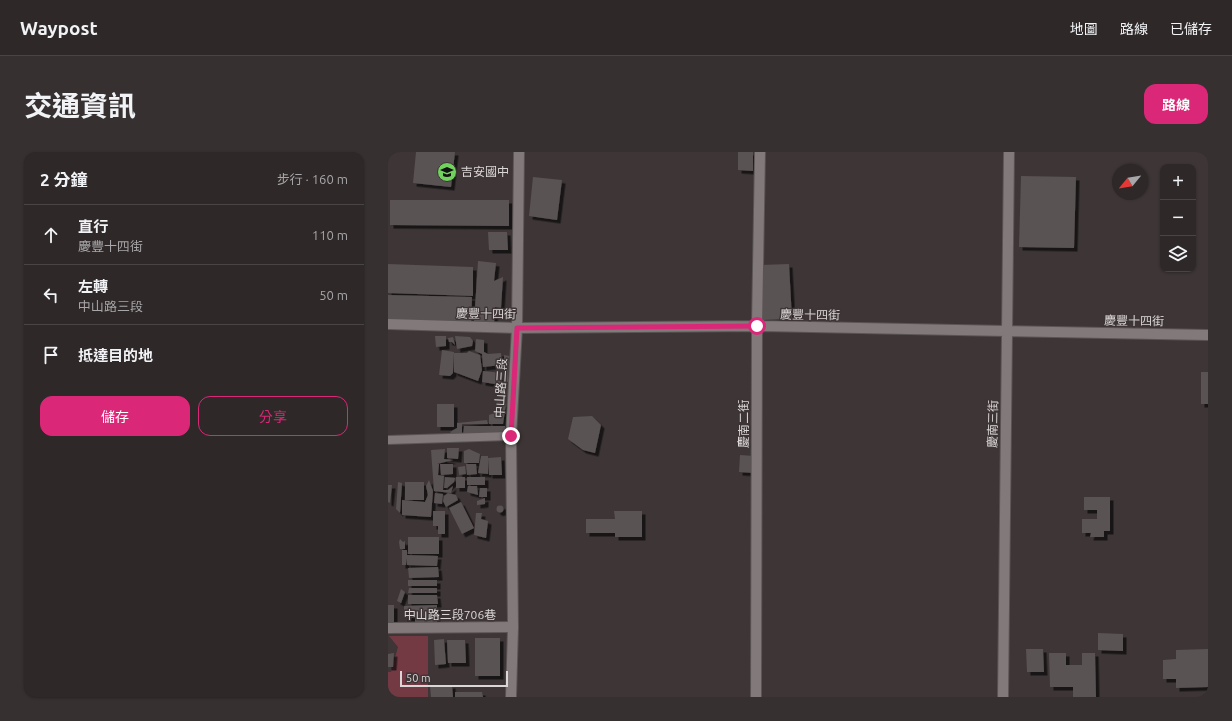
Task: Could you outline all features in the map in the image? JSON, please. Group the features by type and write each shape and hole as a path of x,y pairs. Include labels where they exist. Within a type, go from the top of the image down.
{"street":[{"name":"中山路三段","path":"511,697 513,627 511,436 517,328 519,152"},
{"name":"慶南二街","path":"756,697 757,326 760,152"},
{"name":"慶南三街","path":"1003,697 1009,152"},
{"name":"慶豐十四街","path":"388,324 517,328 757,326 1208,335"},
{"name":"中山路三段706巷","path":"388,628 513,627"}],"lane":[{"path":"388,440 511,436"}],"shaded area":[{"path":"389,636 428,636 428,697 388,697 388,672 391,672 398,647"}],"building":[{"path":"416,152 455,152 451,187 413,183"},
{"path":"738,152 753,152 753,171 738,170"},
{"path":"1021,176 1076,177 1074,248 1019,247"},
{"path":"533,177 562,180 557,220 529,216"},
{"path":"390,200 509,200 509,226 390,225"},
{"path":"488,232 507,232 508,250 489,250"},
{"path":"478,261 496,263 494,281 503,277 501,308 495,307 494,324 474,323"},
{"path":"388,264 473,267 473,296 388,293"},
{"path":"789,264 792,319 762,320 760,265"},
{"path":"388,295 472,297 471,324 388,322"},
{"path":"435,336 446,336 446,346 436,347"},
{"path":"455,336 470,337 473,341 472,346 457,349"},
{"path":"453,337 455,345 452,342 449,342 448,338"},
{"path":"476,339 484,340 484,352 488,354 501,353 502,365 483,367 482,354 475,351"},
{"path":"442,350 454,352 453,373 450,376 439,375"},
{"path":"469,351 480,355 482,370 478,381 454,372 454,353 467,353"},
{"path":"504,355 509,356 508,382 505,381"},
{"path":"483,371 502,373 501,385 482,382"},
{"path":"1201,372 1208,372 1208,404 1201,404"},
{"path":"497,401 506,404 503,424 489,424 489,415 494,413"},
{"path":"437,404 454,404 454,427 437,427"},
{"path":"592,416 601,425 595,453 583,450 568,439 573,417"},
{"path":"487,420 488,424 462,424 462,436 453,435 450,432 457,428 457,423"},
{"path":"464,426 505,426 505,434 463,436"},
{"path":"447,448 459,448 458,459 447,458"},
{"path":"445,449 444,459 453,460 437,464 439,464 438,475 444,476 443,490 448,490 453,486 451,493 434,491 431,450"},
{"path":"469,449 480,454 479,463 464,463 464,451"},
{"path":"740,455 754,456 754,473 739,472"},
{"path":"481,456 488,456 488,474 478,473"},
{"path":"501,457 502,475 489,475 488,458"},
{"path":"440,464 453,464 453,474 441,475"},
{"path":"466,464 476,464 477,474 467,475"},
{"path":"465,466 466,474 459,475 458,467"},
{"path":"445,477 455,478 454,482 447,488 444,488"},
{"path":"456,477 465,477 465,488 456,488"},
{"path":"467,477 485,477 485,485 467,485"},
{"path":"429,480 433,491 431,517 402,515 402,500 425,502 428,495 426,486"},
{"path":"398,482 402,483 400,513 396,509"},
{"path":"405,482 424,482 424,500 405,500"},
{"path":"388,485 392,485 390,503 388,502"},
{"path":"468,486 477,486 478,495 467,492"},
{"path":"480,488 487,488 487,497 479,497"},
{"path":"435,493 443,494 442,504 434,503"},
{"path":"448,493 456,495 458,500 446,507 443,501 444,496"},
{"path":"1084,497 1110,497 1110,531 1104,531 1104,537 1090,537 1091,533 1082,533 1082,519 1097,519 1097,510 1084,510"},
{"path":"485,498 485,504 477,505 477,501"},
{"path":"461,502 474,528 462,534 449,508"},
{"path":"500,505 503,506 503,512 500,513 497,512 496,509 497,506"},
{"path":"433,511 445,511 445,534 438,534 438,526 433,526"},
{"path":"614,511 642,511 642,537 615,537 615,533 586,533 586,519 615,519"},
{"path":"476,513 482,513 481,519 488,521 486,538 474,535"},
{"path":"408,537 439,537 439,554 408,554"},
{"path":"400,539 403,542 405,541 405,549 400,549"},
{"path":"402,550 407,550 407,555 438,556 437,566 407,565 407,558 406,565 402,565"},
{"path":"438,567 439,577 409,578 408,568"},
{"path":"408,580 437,580 437,586 408,586"},
{"path":"409,588 437,588 437,593 408,593"},
{"path":"401,589 405,592 401,603 397,601"},
{"path":"408,595 437,595 438,604 408,604"},
{"path":"388,605 394,605 394,625 388,624"},
{"path":"437,605 437,625 415,625 415,618 404,618 404,606"},
{"path":"1098,633 1123,634 1123,651 1098,650"},
{"path":"475,638 500,638 500,676 475,676"},
{"path":"444,639 446,664 435,665 434,640"},
{"path":"447,640 465,640 466,663 448,663"},
{"path":"1026,649 1043,649 1044,672 1027,672"},
{"path":"1208,649 1208,687 1176,688 1176,679 1163,679 1163,660 1176,659 1176,650"},
{"path":"394,653 393,667 388,667 388,654"},
{"path":"1049,653 1066,653 1066,665 1082,665 1082,653 1095,653 1096,697 1073,697 1073,687 1050,687"},
{"path":"452,685 453,697 431,697 430,686"},
{"path":"455,692 482,692 483,697 455,697"}],"place":[{"name":"吉安國中","path":"447,172"}],"route":[{"path":"511,436 517,328 757,326"}]}
